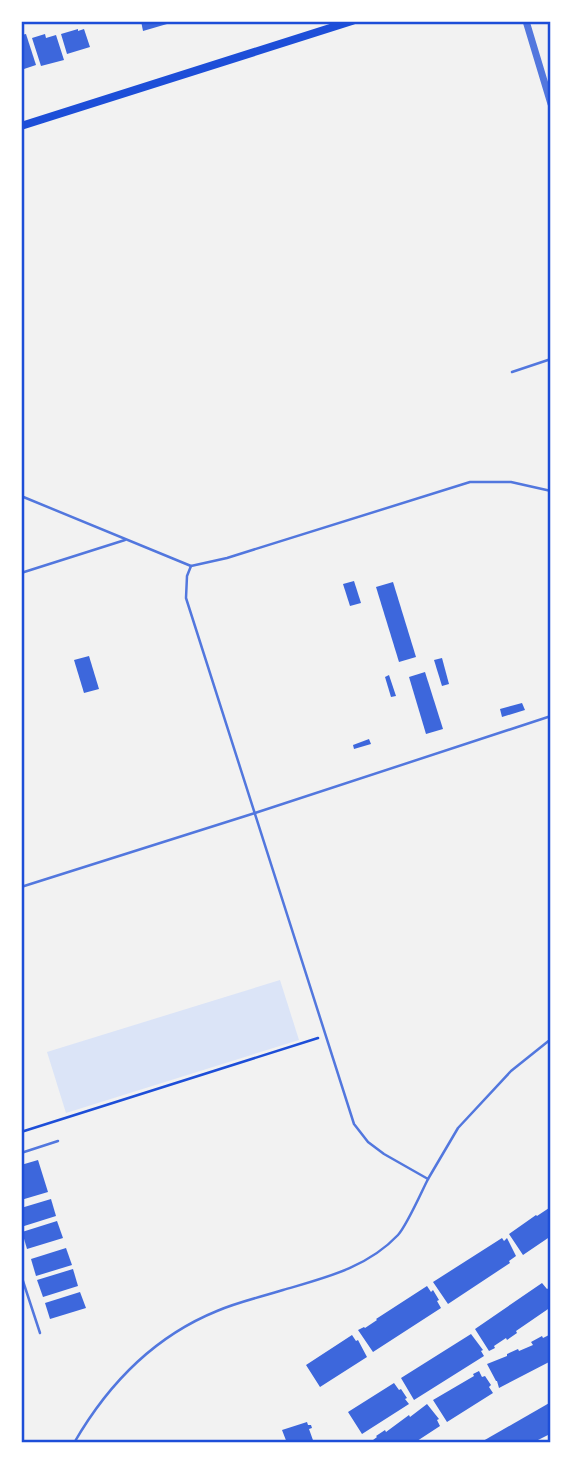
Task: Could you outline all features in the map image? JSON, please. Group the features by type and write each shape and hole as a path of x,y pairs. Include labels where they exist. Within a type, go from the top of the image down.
{"main road":[{"path":"21,126 352,21"}],"street":[{"path":"526,21 551,104"}],"lane":[{"path":"512,372 551,359"},
{"path":"21,496 191,566 227,558 470,482 511,482 551,491"},
{"path":"21,572 125,540"},
{"path":"191,566 187,576 186,598 354,1124 369,1142 384,1154 428,1179"},
{"path":"21,887 551,716"},
{"path":"74,1443 90,1415 106,1395 150,1349 181,1328 217,1311 341,1273 371,1258 399,1234 458,1128 510,1071 551,1040"},
{"path":"21,1153 58,1141"},
{"path":"21,1275 40,1333"}],"path":[{"path":"21,1132 325,1035"}],"shaded area":[{"path":"280,980 299,1040 66,1113 47,1052"}],"building":[{"path":"141,21 166,21 167,24 143,31"},
{"path":"84,29 90,47 67,54 61,34"},
{"path":"26,34 36,65 21,70 21,35"},
{"path":"45,34 46,38 56,35 64,60 41,66 32,38"},
{"path":"354,581 361,603 350,606 343,584"},
{"path":"393,582 416,657 399,662 376,587"},
{"path":"89,656 99,689 84,693 74,660"},
{"path":"442,658 449,684 442,686 434,660"},
{"path":"425,672 443,729 426,734 409,677"},
{"path":"389,675 396,696 391,697 385,677"},
{"path":"522,703 525,710 502,717 500,709"},
{"path":"369,739 371,744 354,749 353,745"},
{"path":"38,1160 48,1192 21,1200 21,1165"},
{"path":"51,1199 56,1216 21,1227 21,1208"},
{"path":"551,1205 551,1236 523,1255 509,1234"},
{"path":"57,1221 63,1238 27,1249 22,1232"},
{"path":"502,1238 504,1241 507,1238 516,1256 510,1263 448,1304 433,1282"},
{"path":"66,1248 72,1265 36,1276 31,1259"},
{"path":"73,1269 78,1286 43,1297 37,1280"},
{"path":"542,1283 551,1290 551,1307 489,1351 475,1329"},
{"path":"427,1286 431,1292 433,1290 441,1308 373,1352 358,1330"},
{"path":"80,1292 86,1308 50,1319 45,1303"},
{"path":"471,1334 483,1350 481,1351 484,1356 414,1400 401,1378"},
{"path":"551,1334 551,1361 499,1388 487,1364 533,1345 531,1342"},
{"path":"352,1335 358,1340 367,1357 320,1387 306,1365"},
{"path":"479,1371 491,1385 489,1387 493,1393 447,1422 433,1400"},
{"path":"394,1383 401,1389 409,1404 362,1434 348,1412"},
{"path":"551,1402 550,1434 532,1443 484,1443 483,1441"},
{"path":"427,1404 439,1419 437,1420 440,1426 414,1443 369,1443 376,1436"},
{"path":"307,1422 312,1428 309,1429 314,1443 287,1443 282,1430"}]}
